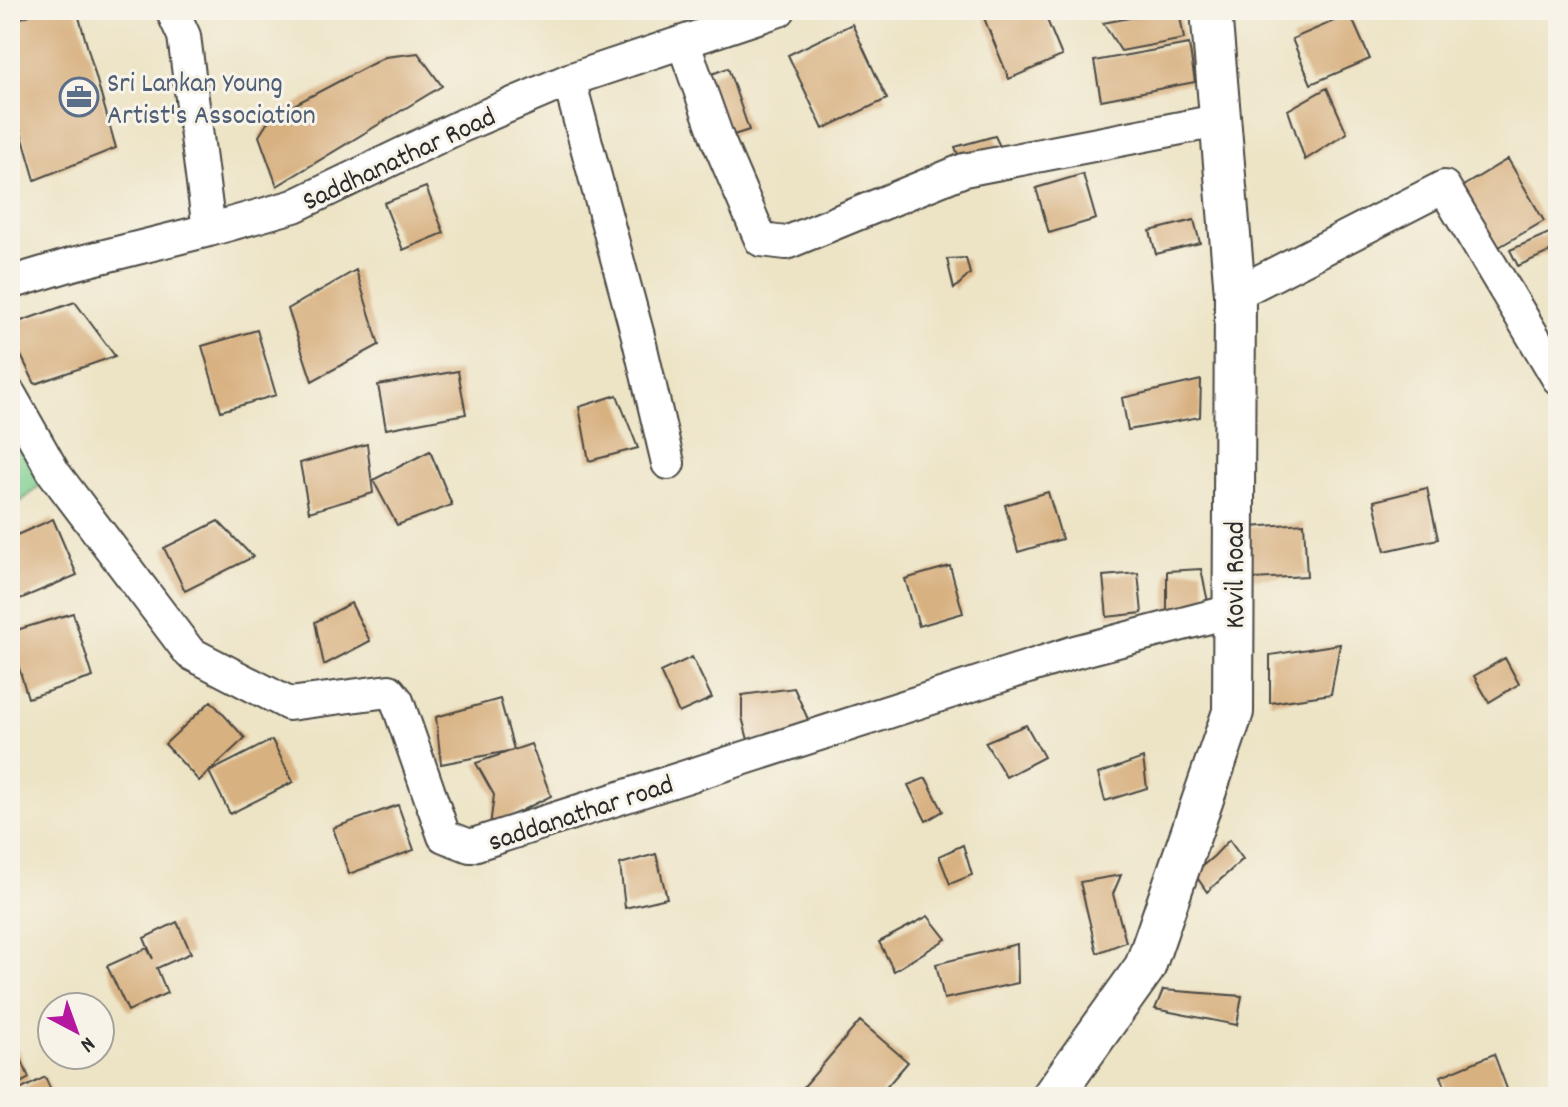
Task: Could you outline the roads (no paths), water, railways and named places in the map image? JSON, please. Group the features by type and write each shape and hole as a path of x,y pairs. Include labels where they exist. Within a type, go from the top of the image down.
{"street":[{"path":"172,10 184,36 209,230"},
{"name":"Saddhanathar Road","path":"10,283 294,206 459,127 569,80 779,10"},
{"path":"1210,10 1217,121 1235,294 1444,187 1558,378"},
{"name":"Kovil Road","path":"1052,1097 1145,967 1233,712 1235,294 1210,10"},
{"path":"683,42 718,140 761,240 786,243 964,170 1217,121"},
{"path":"569,80 638,336 668,463"},
{"name":"saddanathar road","path":"10,395 54,473 190,653 289,704 389,691 397,701 444,836 470,846 1075,652 1232,611"}],"place":[{"name":"Sri Lankan Young Artist's Association","path":"79,97"}]}
